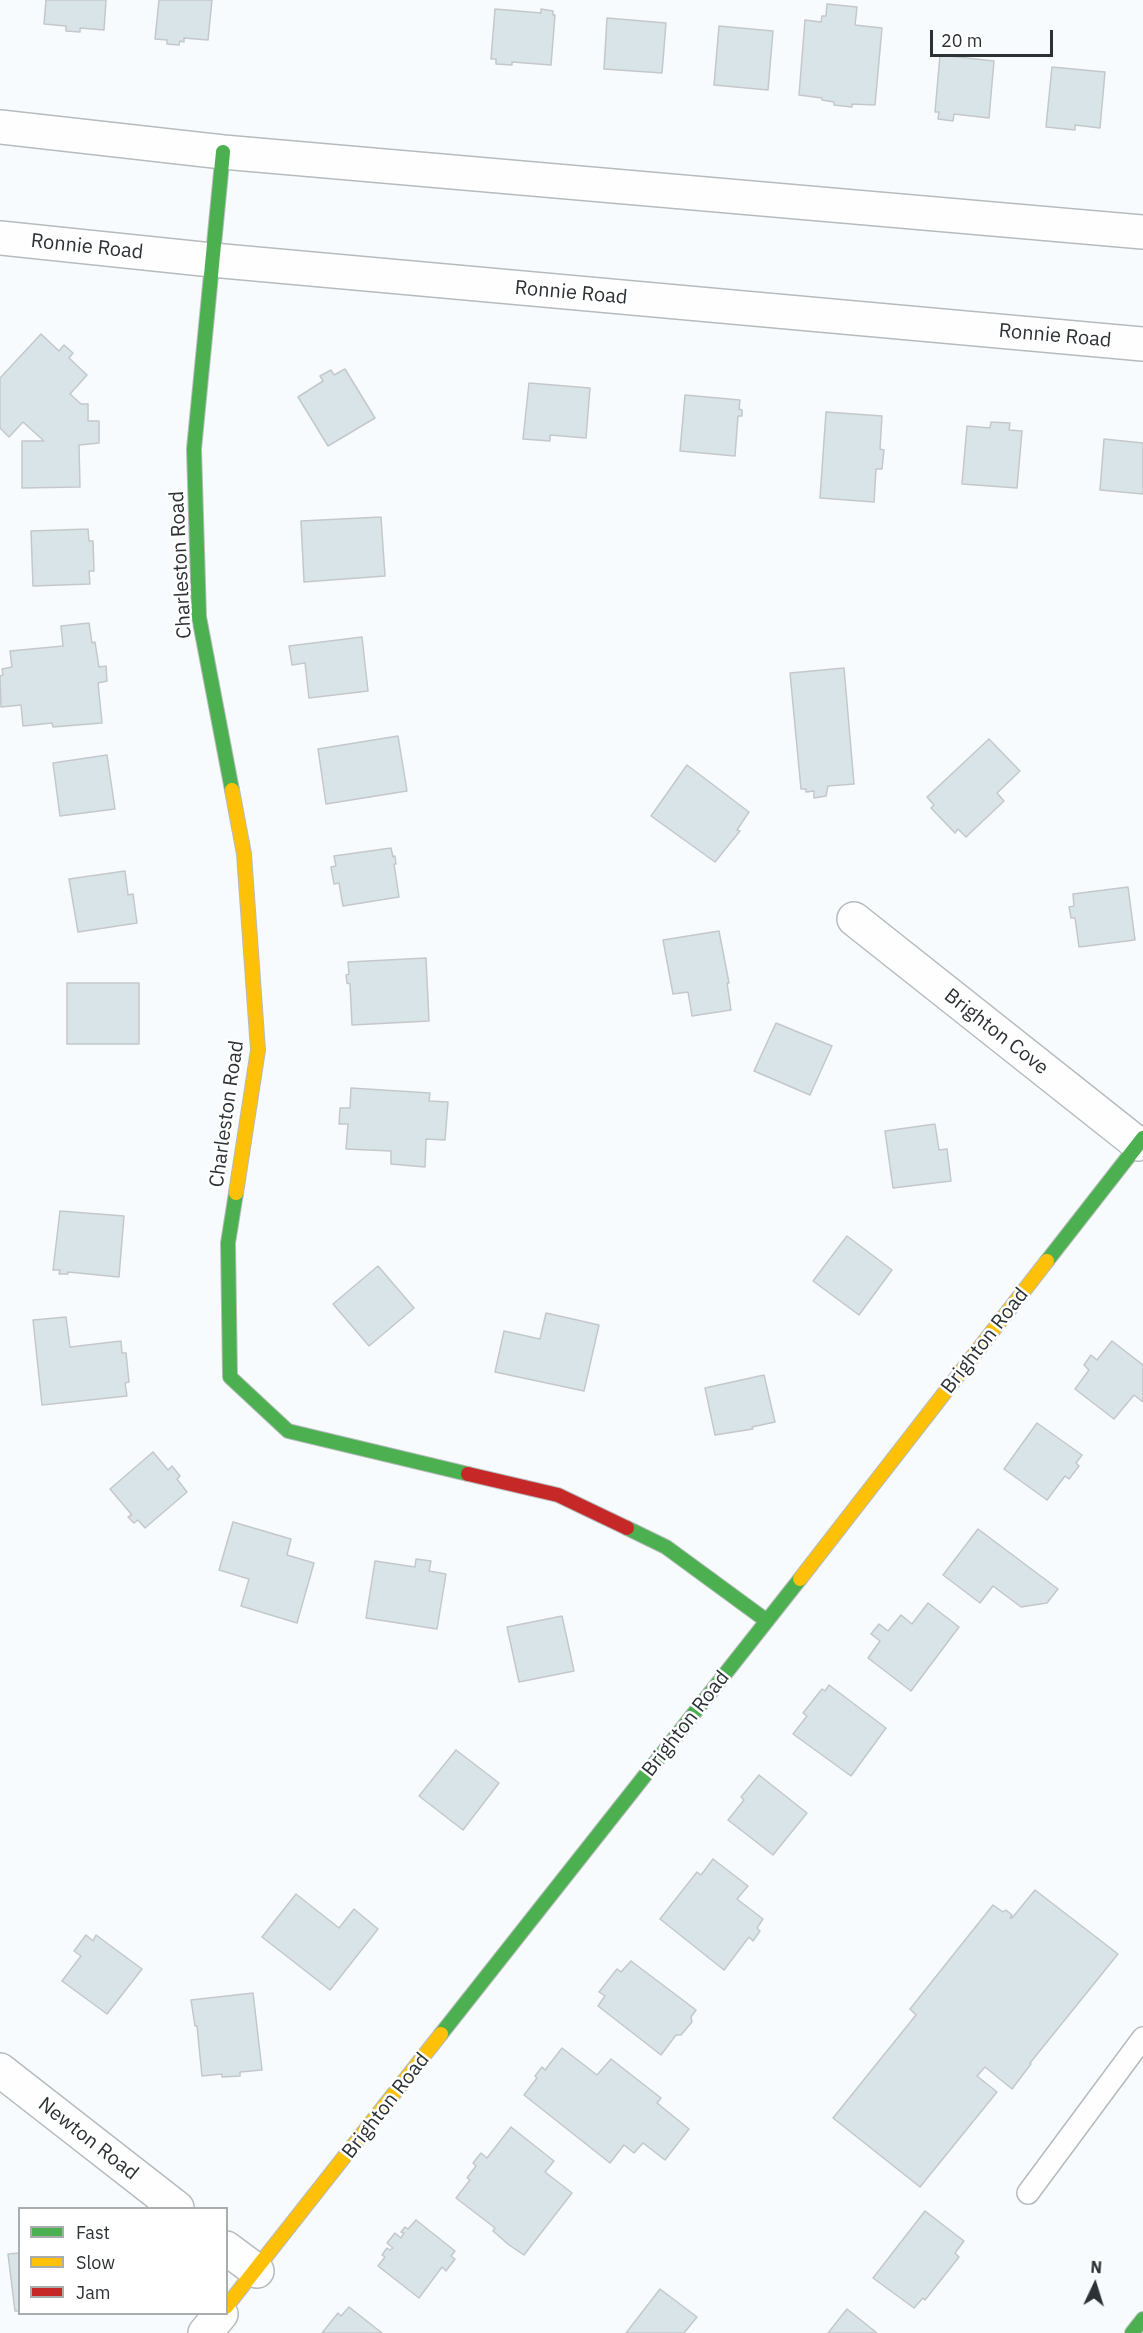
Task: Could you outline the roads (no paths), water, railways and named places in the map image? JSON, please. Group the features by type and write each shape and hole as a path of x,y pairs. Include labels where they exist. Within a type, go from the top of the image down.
{"street":[{"path":"0,128 223,152 1143,232"},
{"name":"Charleston Road","path":"223,152 194,449 199,617 244,854 258,1050 228,1243 230,1377 288,1431 558,1495 666,1547 767,1621"},
{"name":"Ronnie Road","path":"0,237 212,261 1143,344"},
{"name":"Brighton Cove","path":"854,919 1141,1141"},
{"name":"Brighton Road","path":"228,2305 257,2271 767,1621 1141,1141"},
{"name":"Newton Road","path":"0,2070 176,2207"},
{"path":"228,2249 257,2271"},
{"path":"205,2333 219,2315"},
{"path":"1132,2333 1143,2319"}],"lane":[{"path":"1028,2193 1143,2038"}]}
